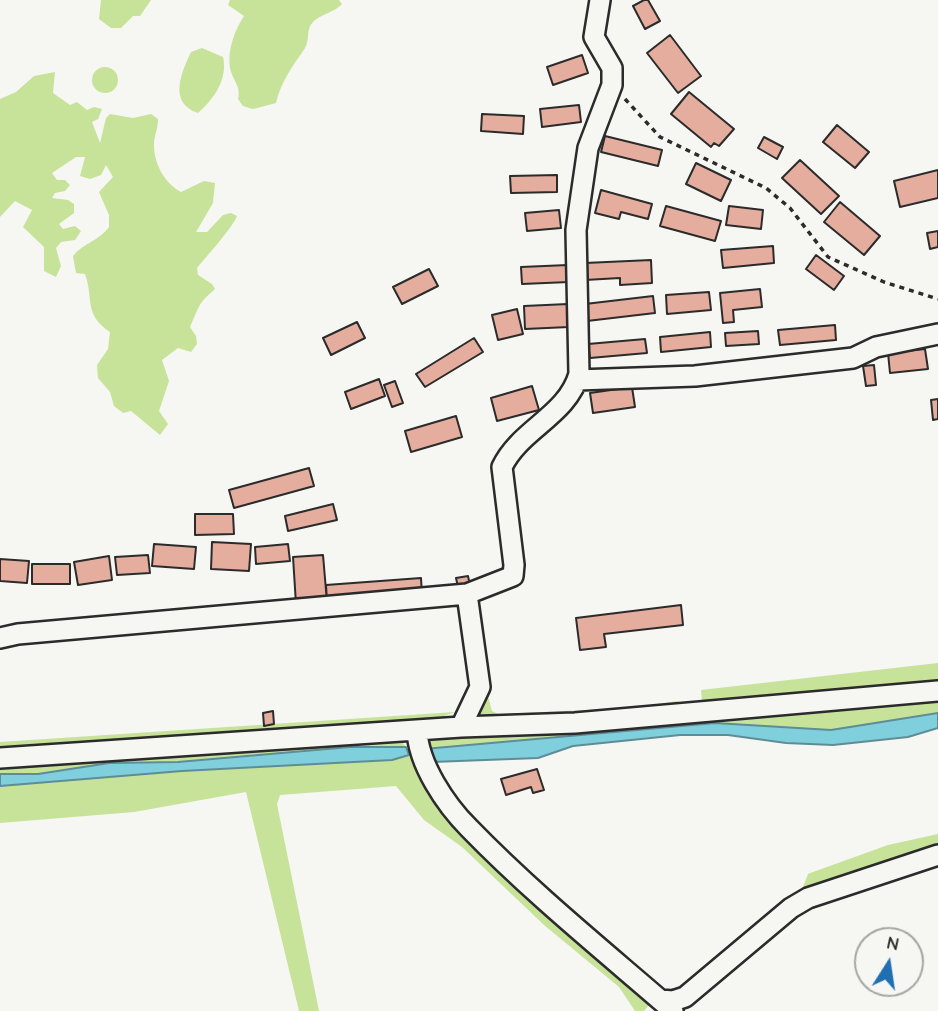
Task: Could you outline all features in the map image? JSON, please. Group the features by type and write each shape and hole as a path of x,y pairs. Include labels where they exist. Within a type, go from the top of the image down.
{"street":[{"path":"0,638 18,634 467,594 513,576 502,467 509,452 561,406 577,380 576,230 588,148 612,85 612,68 594,37 600,0"},
{"path":"577,380 695,376 853,358 876,347 938,334"},
{"path":"461,727 480,687 467,594"},
{"path":"0,758 419,746 461,727 575,723 938,691"},
{"path":"419,746 467,827 667,1005 685,998 790,908 808,898 938,855"}],"path":[{"path":"612,85 660,137 766,188 790,208 828,257 884,282 938,299"}],"green space":[{"path":"101,0 151,0 140,16 133,16 121,28 111,28 99,19"},
{"path":"230,0 339,0 342,4 310,26 306,46 284,81 276,103 253,109 243,106 238,99 238,89 231,72 230,50 244,16 228,5"},
{"path":"202,48 223,57 224,65 222,81 198,113 183,102 179,87 191,52"},
{"path":"105,67 114,71 118,80 114,89 105,93 96,89 92,80 96,71"},
{"path":"55,72 53,93 70,105 77,102 87,110 94,107 102,109 98,119 92,122 100,143 106,118 110,114 133,118 151,114 158,119 154,142 155,157 169,183 181,192 204,181 215,183 213,203 196,232 207,232 223,215 231,213 237,216 197,268 198,275 215,289 202,303 190,327 196,336 197,344 191,352 178,348 162,360 169,381 159,411 168,424 160,435 131,411 123,413 114,406 110,392 98,378 97,365 108,349 110,332 96,319 85,274 76,273 73,256 109,227 109,215 99,192 113,177 106,165 101,175 90,179 80,176 85,157 76,157 52,173 57,180 65,180 70,185 65,191 55,193 52,198 68,200 74,204 74,213 59,224 63,229 75,226 81,231 75,240 61,242 56,248 61,266 56,277 44,271 44,247 23,227 32,210 15,201 0,217 0,99 16,92 34,76"},
{"path":"938,663 938,686 706,704 702,701 701,690"},
{"path":"485,685 492,711 498,714 630,708 678,701 674,709 480,718 474,713"},
{"path":"938,697 938,713 831,730 715,723 424,749 426,739"},
{"path":"455,712 430,721 0,752 0,742"},
{"path":"400,739 406,747 350,747 178,762 109,763 38,774 0,774 0,764"},
{"path":"409,755 425,783 647,997 649,1005 644,1011 635,1011 619,987 544,925 462,847 424,820 396,786 280,795 277,804 319,1011 299,1011 246,792 134,812 0,823 0,786 182,771 392,760"},
{"path":"938,834 938,851 800,895 808,874 888,845"}],"water":[{"path":"938,713 938,728 908,737 833,745 786,743 728,735 680,735 573,746 538,758 432,762 424,749 715,723 831,730"},
{"path":"350,747 406,747 409,755 392,760 182,771 0,786 0,774 38,774 109,763 178,762"}],"building":[{"path":"648,0 660,21 645,29 633,6"},
{"path":"670,35 701,76 678,93 647,53"},
{"path":"582,55 588,73 553,85 547,67"},
{"path":"689,92 734,129 719,146 714,143 711,147 671,114"},
{"path":"579,105 581,122 542,127 540,109"},
{"path":"482,114 524,116 523,134 481,131"},
{"path":"837,125 869,152 855,168 823,142"},
{"path":"605,136 662,150 658,166 601,152"},
{"path":"764,137 783,147 777,159 758,148"},
{"path":"800,160 839,196 821,214 782,178"},
{"path":"696,163 731,180 721,201 686,184"},
{"path":"938,170 938,198 900,207 894,181"},
{"path":"557,175 557,192 511,193 510,176"},
{"path":"601,190 652,204 648,219 621,212 619,219 595,213"},
{"path":"840,202 880,236 864,255 824,222"},
{"path":"666,206 721,221 715,241 660,226"},
{"path":"729,206 763,210 761,229 726,225"},
{"path":"559,210 561,228 527,231 525,213"},
{"path":"938,231 938,247 930,249 927,233"},
{"path":"773,246 774,263 723,268 721,250"},
{"path":"816,255 844,276 834,290 806,269"},
{"path":"651,260 652,283 620,285 620,278 585,280 585,263"},
{"path":"568,265 569,282 522,284 521,267"},
{"path":"429,269 438,286 402,304 393,287"},
{"path":"760,289 762,307 733,310 734,322 723,323 720,293"},
{"path":"709,292 711,310 667,314 666,295"},
{"path":"653,296 655,313 587,321 585,304"},
{"path":"568,304 569,327 525,329 524,306"},
{"path":"517,309 523,334 498,340 492,315"},
{"path":"357,322 365,338 331,355 323,338"},
{"path":"835,325 836,340 780,345 778,330"},
{"path":"758,331 759,344 726,346 725,333"},
{"path":"710,332 711,347 661,352 660,337"},
{"path":"474,338 483,352 425,387 416,374"},
{"path":"645,339 647,353 590,358 588,344"},
{"path":"925,349 928,369 890,373 888,353"},
{"path":"874,365 876,385 866,386 863,366"},
{"path":"379,379 385,396 351,409 345,392"},
{"path":"395,381 403,403 392,407 384,385"},
{"path":"532,386 539,410 497,421 491,398"},
{"path":"632,387 635,407 593,413 590,393"},
{"path":"938,399 938,419 933,420 931,400"},
{"path":"456,416 462,437 411,452 405,431"},
{"path":"309,468 314,486 234,508 229,490"},
{"path":"333,504 337,520 288,531 285,516"},
{"path":"195,514 233,514 234,534 195,535"},
{"path":"212,542 251,544 249,571 211,569"},
{"path":"154,544 196,547 194,569 152,566"},
{"path":"288,544 290,561 256,564 255,547"},
{"path":"148,555 150,573 117,575 115,557"},
{"path":"323,555 327,602 296,604 293,557"},
{"path":"109,556 112,580 78,585 74,562"},
{"path":"0,559 29,561 27,583 0,581"},
{"path":"32,564 70,564 70,584 32,584"},
{"path":"468,576 470,585 458,587 456,578"},
{"path":"421,578 422,595 327,602 326,585"},
{"path":"681,605 683,625 604,634 606,647 580,650 576,618"},
{"path":"273,711 274,724 264,726 263,713"},
{"path":"537,769 544,790 533,793 531,787 506,795 501,779"}]}
